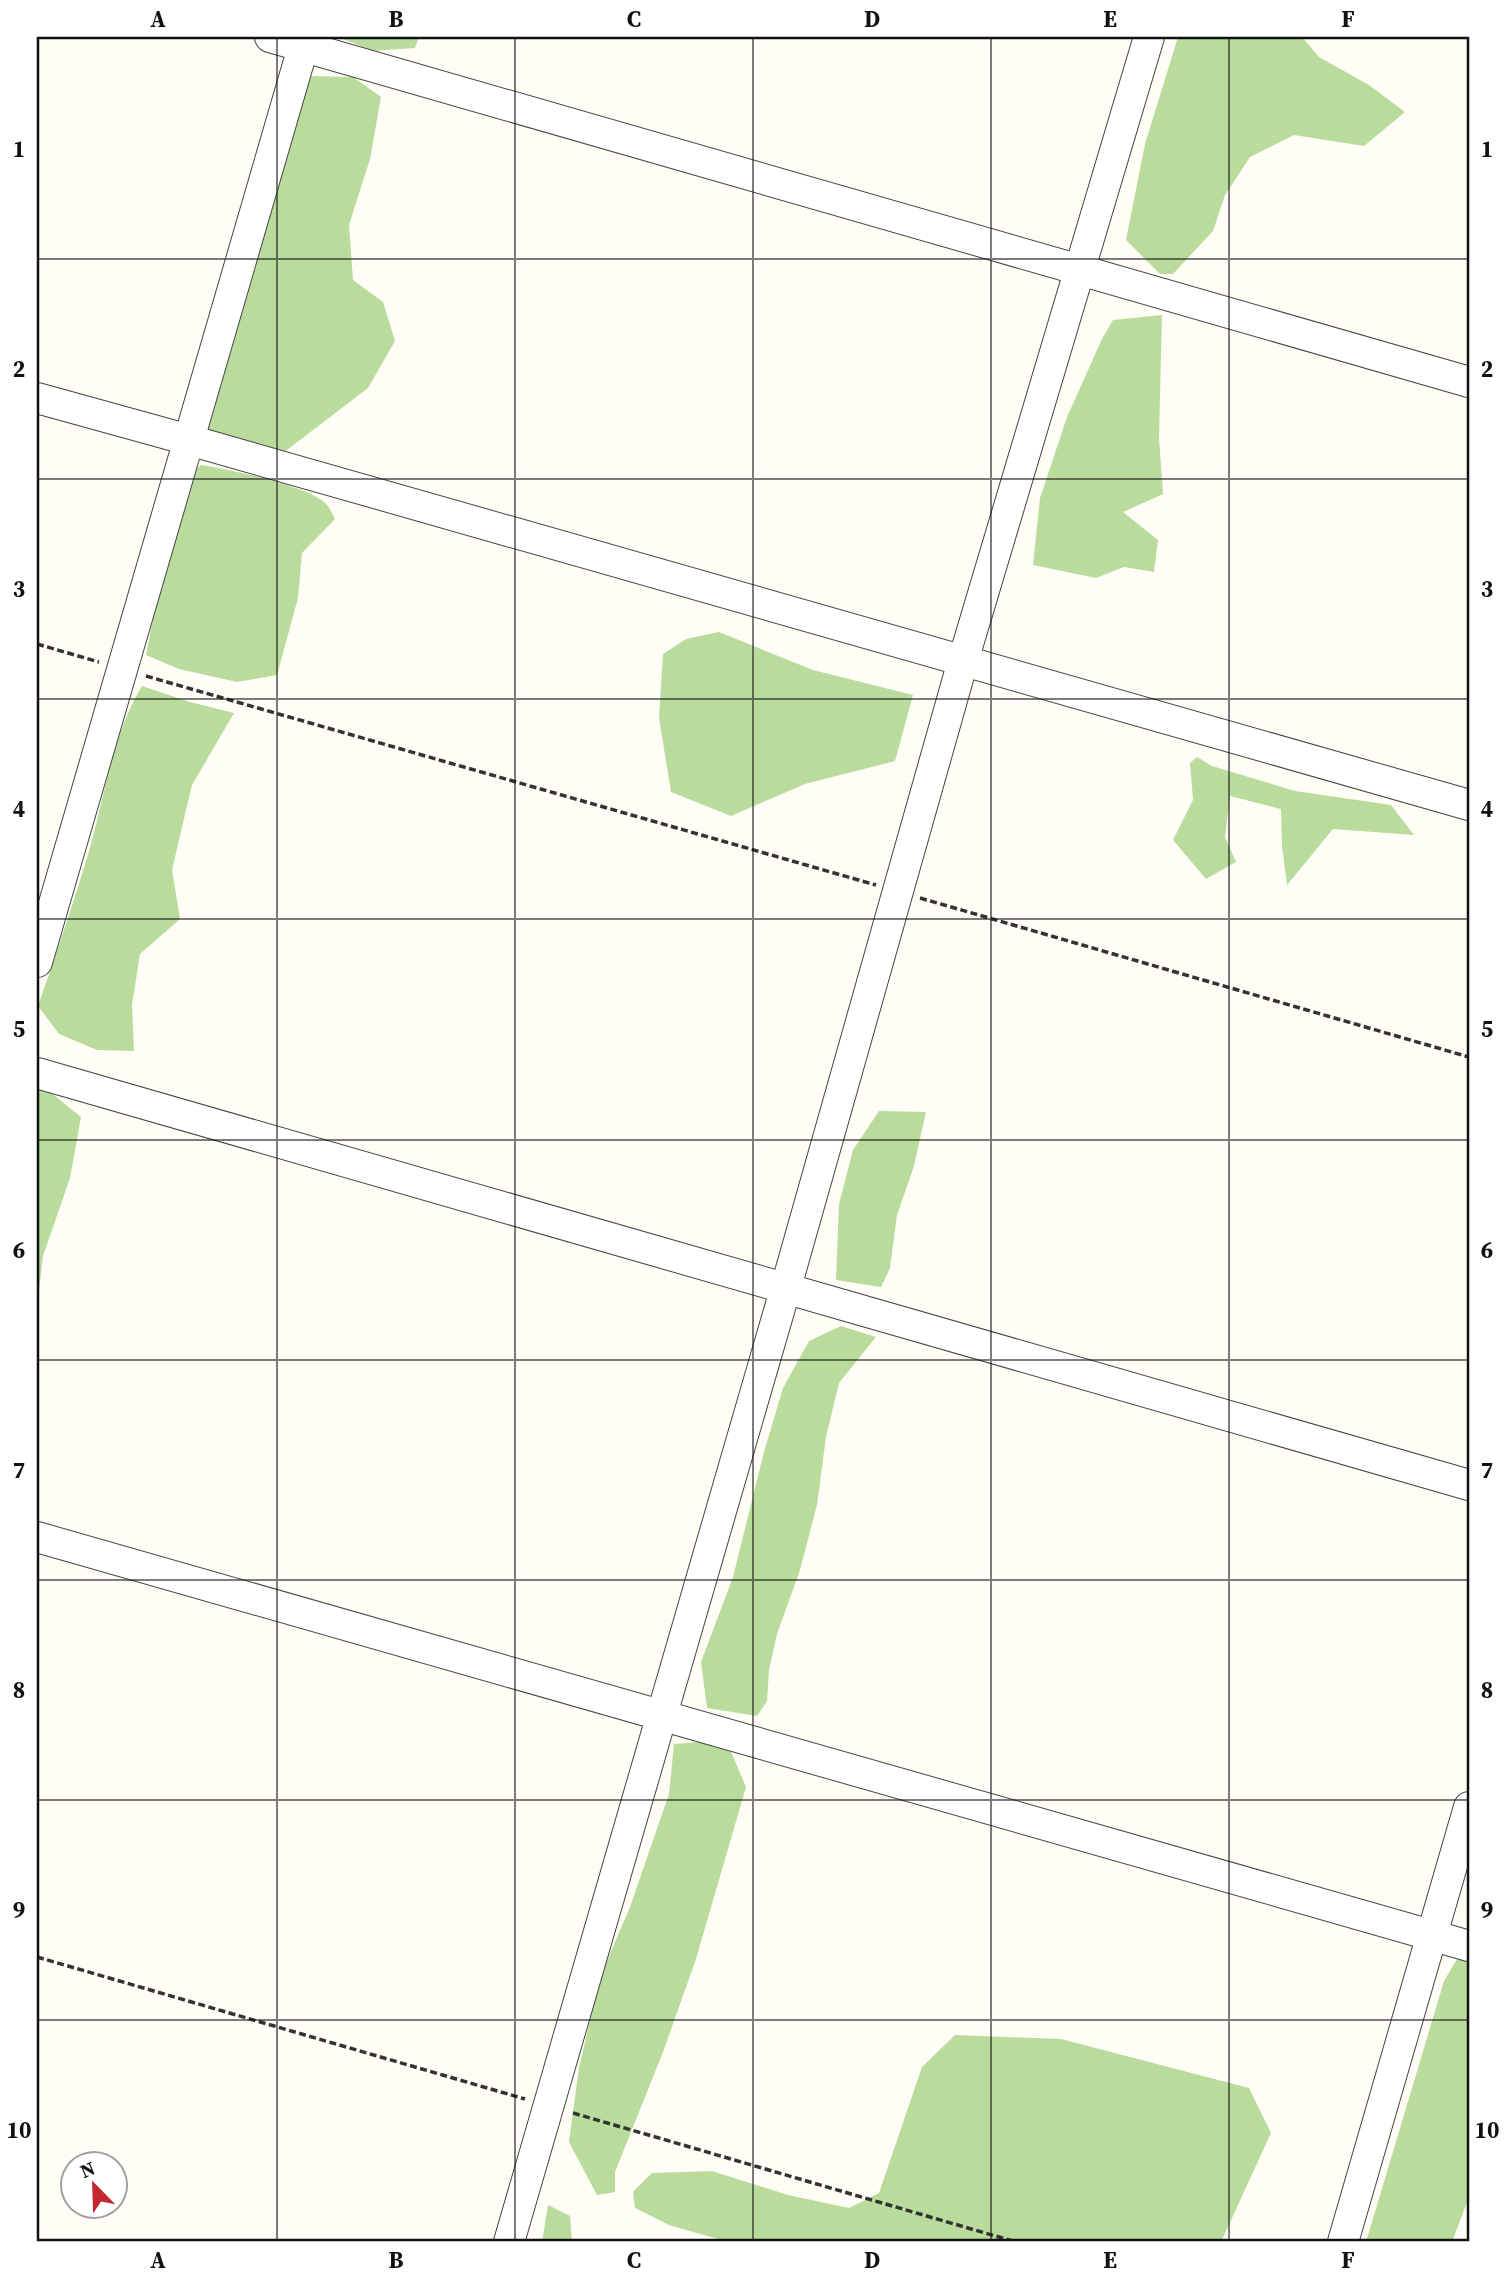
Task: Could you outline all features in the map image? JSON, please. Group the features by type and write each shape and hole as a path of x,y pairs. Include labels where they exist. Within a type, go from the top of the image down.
{"street":[{"path":"270,37 304,42 1469,382"},
{"path":"509,2242 786,1287 963,661 1149,37"},
{"path":"37,962 304,42"},
{"path":"37,398 1469,805"},
{"path":"37,1073 1469,1485"},
{"path":"37,1537 1469,1946"},
{"path":"1343,2242 1469,1807"}],"path":[{"path":"37,644 1469,1057"}],"green space":[{"path":"339,37 419,37 415,48 372,51"},
{"path":"1178,37 1302,37 1319,57 1369,85 1405,112 1364,146 1294,135 1250,157 1225,195 1213,231 1173,274 1160,274 1126,240 1145,144"},
{"path":"307,76 353,77 381,97 370,159 349,225 353,280 383,302 395,341 368,388 283,453 197,434"},
{"path":"1162,315 1159,438 1163,494 1123,512 1158,540 1154,572 1124,567 1096,578 1033,565 1040,498 1067,417 1102,339 1113,320"},
{"path":"201,465 268,479 304,491 327,505 335,519 302,553 298,598 277,675 237,682 179,669 146,655 188,476"},
{"path":"719,632 813,670 913,695 895,761 805,784 731,816 671,792 659,718 663,654 686,639"},
{"path":"142,686 234,713 192,785 172,870 180,919 140,954 132,1005 134,1051 97,1050 59,1034 38,1006 90,848 116,745"},
{"path":"1197,757 1212,766 1295,791 1391,805 1414,835 1333,829 1287,885 1281,809 1230,796 1225,837 1236,862 1206,879 1173,840 1193,800 1190,763"},
{"path":"44,1087 81,1117 70,1178 43,1256 37,1307 37,1090"},
{"path":"879,1111 926,1112 914,1166 897,1215 890,1268 881,1287 836,1280 839,1204 853,1150"},
{"path":"841,1326 876,1337 839,1383 826,1437 817,1505 800,1570 777,1634 769,1670 767,1701 757,1716 707,1708 701,1662 733,1577 783,1388 809,1341"},
{"path":"726,1740 746,1787 696,1959 663,2052 615,2172 615,2192 597,2195 569,2142 579,2068 600,1977 630,1907 669,1794 674,1744"},
{"path":"1459,1956 1469,1959 1469,2197 1452,2242 1366,2242 1444,1981"},
{"path":"955,2035 1061,2039 1249,2088 1271,2133 1221,2242 728,2242 669,2225 635,2208 633,2192 652,2173 712,2171 788,2195 849,2208 879,2193 922,2067"},
{"path":"548,2205 570,2216 572,2242 542,2242"}]}
